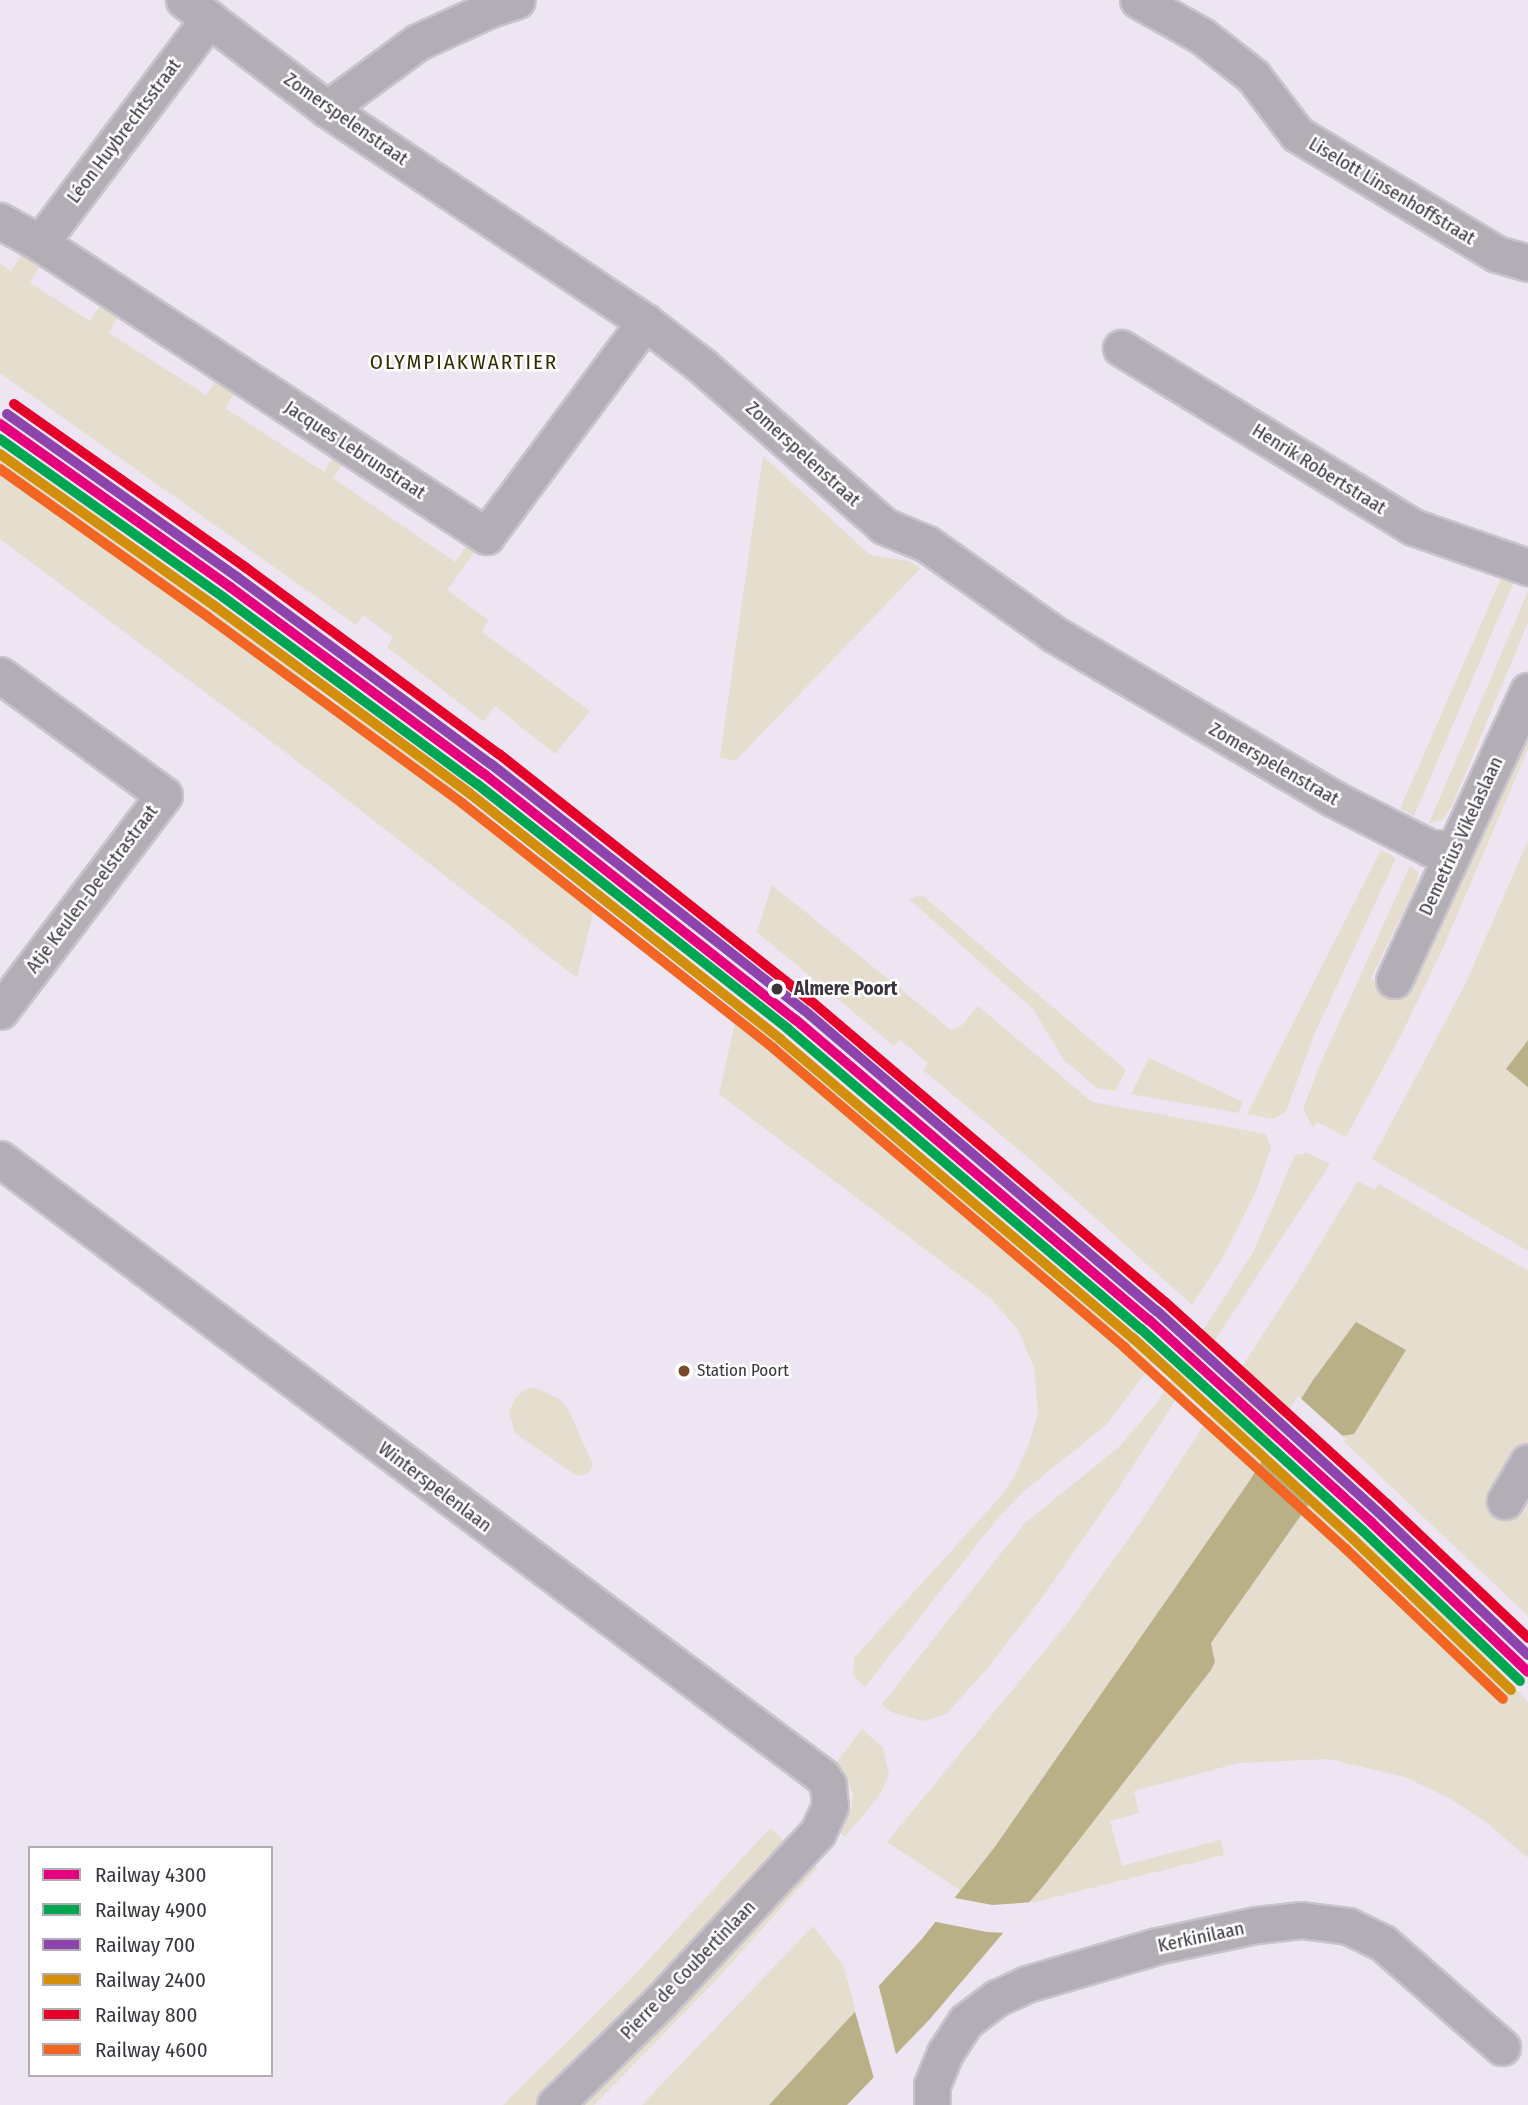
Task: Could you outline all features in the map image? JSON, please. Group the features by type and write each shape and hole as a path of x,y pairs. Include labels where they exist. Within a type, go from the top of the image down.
{"street":[{"path":"327,109 418,42 490,9 517,0"},
{"name":"Liselott Linsenhoffstraat","path":"1138,0 1202,36 1253,76 1297,134 1497,254 1528,263"},
{"name":"Zomerspelenstraat","path":"197,10 327,109 645,322 701,365 884,526 927,544 1064,641 1332,798 1430,848 1453,848"},
{"name":"Léon Huybrechtsstraat","path":"40,243 197,10"},
{"name":"Jacques Lebrunstraat","path":"0,221 40,243 486,536 645,322"},
{"name":"Henrik Robertstraat","path":"1121,348 1413,527 1528,566"},
{"name":"Atje Keulen-Deelstrastraat","path":"0,675 164,795 0,1011"},
{"name":"Demetrius Vikelaslaan","path":"1394,980 1453,848 1466,831 1528,691"},
{"name":"Winterspelenlaan","path":"0,1159 822,1776 831,1795 830,1806 818,1832"},
{"path":"1505,1501 1528,1462"},
{"name":"Pierre de Coubertinlaan","path":"555,2105 660,2002 818,1832"},
{"name":"Kerkinilaan","path":"932,2105 932,2085 945,2053 966,2021 997,1998 1027,1984 1157,1946 1301,1920 1348,1926 1383,1943 1502,2047"}],"shaded area":[{"path":"23,252 41,264 30,283 90,321 102,302 120,313 109,333 206,395 219,377 237,389 225,408 324,472 336,453 345,460 333,478 455,562 468,544 476,550 447,590 488,620 482,632 590,711 555,754 495,706 483,721 387,647 393,637 363,615 356,625 0,373 0,264 11,271"},
{"path":"0,448 111,525 108,530 311,676 307,682 338,705 342,700 468,792 460,802 594,909 577,978 284,751 0,539"},
{"path":"763,456 870,555 909,561 920,569 735,761 720,757"},
{"path":"1502,576 1514,581 1414,816 1400,809"},
{"path":"1528,591 1528,622 1452,806 1442,820 1429,823"},
{"path":"1528,720 1528,749 1442,950 1403,1031 1346,1137 1317,1122 1313,1128 1303,1109 1318,1069 1410,866 1418,872 1417,884 1371,978 1407,996 1444,920"},
{"path":"1528,841 1528,1040 1507,1069 1528,1087 1528,1251 1372,1159 1465,985"},
{"path":"1381,850 1396,858 1314,1035 1286,1111 1274,1119 1247,1114"},
{"path":"772,885 951,1030 962,1025 978,1006 1092,1102 1266,1134 1271,1148 1256,1191 1225,1254 1192,1305 1031,1160 923,1070 928,1063 900,1040 894,1046 757,932"},
{"path":"922,895 1126,1070 1115,1091 1097,1088 1064,1060 1033,1009 909,899"},
{"path":"738,1008 854,1098 851,1103 878,1125 882,1121 1102,1310 1105,1307 1159,1355 1106,1425 1024,1491 997,1519 865,1687 853,1675 854,1658 1003,1494 1015,1475 1028,1447 1038,1413 1034,1368 1019,1331 991,1299 719,1094"},
{"path":"1528,1040 1528,1087 1506,1069"},
{"path":"1149,1058 1243,1102 1238,1113 1131,1094"},
{"path":"1307,1153 1330,1164 1117,1490 1041,1599 986,1670 946,1714 923,1721 891,1712 882,1704 1025,1523 1120,1446 1155,1405 1254,1251 1295,1155"},
{"path":"1358,1181 1375,1190 1379,1184 1528,1271 1528,1441 1492,1501 1520,1518 1528,1505 1528,1616 1340,1438 1356,1322 1313,1380 1248,1483 1128,1656 994,1848 960,1890 887,1842 1070,1620 1142,1520 1297,1282"},
{"path":"1356,1322 1406,1350 1354,1434 1341,1436 1305,1493 1309,1504 1211,1643 1215,1662 1211,1670 1044,1885 929,2020 847,2105 769,2105 921,1940 994,1848 1248,1483 1313,1380"},
{"path":"536,1388 561,1400 570,1413 593,1465 589,1472 581,1476 574,1474 515,1433 509,1412 514,1400 525,1389"},
{"path":"1307,1491 1388,1562 1474,1644 1528,1702 1528,1858 1486,1822 1449,1798 1405,1777 1328,1759 1238,1763 1134,1791 1139,1813 1110,1821 1122,1866 1220,1840 1224,1855 1027,1904 1211,1670 1215,1661 1211,1643 1309,1504"},
{"path":"862,1729 883,1748 889,1774 880,1795 845,1837 836,1829 852,1806 853,1794 848,1781 833,1767"},
{"path":"770,1828 787,1843 582,2060 536,2105 503,2105 631,1979"},
{"path":"808,1861 817,1868 716,1980 594,2105 577,2105"},
{"path":"813,1926 843,1965 856,2011 769,2105 642,2105"}],"pier":[{"path":"1298,1396 1346,1439 1309,1494 1263,1452"},
{"path":"950,1897 992,1905 1034,1902 1007,1933 987,1932 931,1921"},
{"path":"878,1983 897,2058 875,2082 854,2008"}],"rail line":[{"name":"800","path":"14,404 245,567 499,754 811,1001 1165,1302 1387,1504 1528,1638"},
{"name":"700","path":"7,414 237,577 491,764 804,1010 1157,1311 1379,1513 1528,1655"},
{"name":"4300","path":"0,424 230,587 484,774 796,1020 1149,1320 1371,1522 1528,1672"},
{"name":"4900","path":"0,439 223,597 477,784 788,1029 1141,1329 1363,1531 1520,1681"},
{"name":"2400","path":"0,454 216,607 469,793 780,1039 1133,1338 1354,1540 1511,1690"},
{"name":"4600","path":"0,469 462,803 773,1048 1125,1348 1346,1549 1503,1699"}],"place":[{"name":"Almere Poort","path":"777,989"},
{"name":"Station Poort","path":"684,1371"}],"district":[{"name":"OLYMPIAKWARTIER","path":"464,362"}]}
